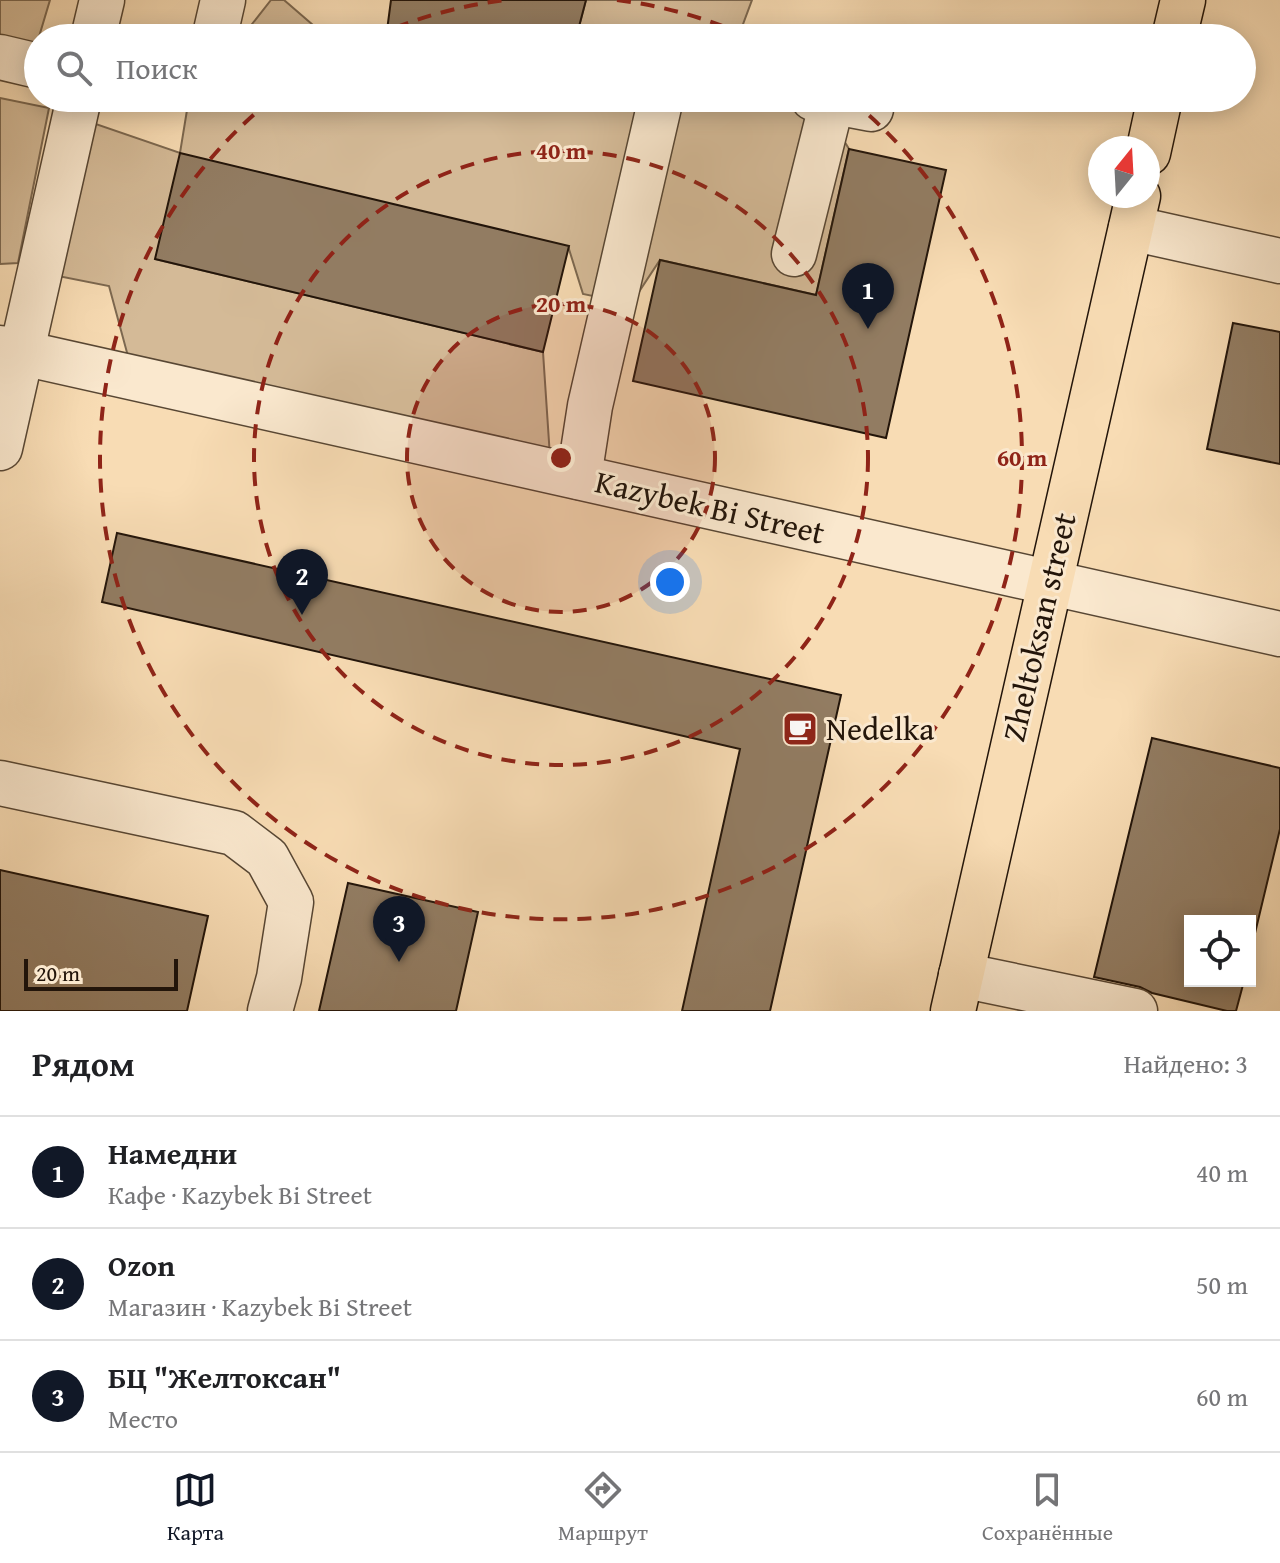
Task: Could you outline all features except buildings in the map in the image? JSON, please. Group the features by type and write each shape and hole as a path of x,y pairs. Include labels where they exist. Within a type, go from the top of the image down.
{"main road":[{"path":"1177,24 1183,0"},
{"path":"1152,136 1157,112"},
{"name":"Zheltoksan street","path":"957,993 1134,212"}],"street":[{"path":"96,24 102,0"},
{"path":"218,24 223,0"},
{"path":"0,57 24,63"},
{"path":"0,448 10,350 75,112"},
{"path":"579,477 590,406 658,112"},
{"path":"794,254 836,112"},
{"path":"1134,212 1280,261"},
{"name":"Kazybek Bi Street","path":"10,350 1280,634"},
{"path":"0,783 234,833 267,858 291,902 279,978 270,1011"},
{"path":"957,993 1135,1011"}],"shaded area":[{"path":"0,0 50,0 43,24 24,24 24,47 0,41"},
{"path":"271,0 284,0 312,24 252,24"},
{"path":"586,0 752,0 743,24 580,24"},
{"path":"0,98 24,103 24,112 48,112 18,263 0,264"},
{"path":"187,112 827,112 849,149 816,295 660,260 631,304 583,294 568,246 155,259 543,352 550,457 129,360 109,286 58,276 93,123 180,153"}],"place":[{"name":"Намедни","path":"868,329"},
{"name":"Ozon","path":"302,615"},
{"name":"Nedelka","path":"800,729"},
{"name":"БЦ \"Желтоксан\"","path":"399,962"}]}
